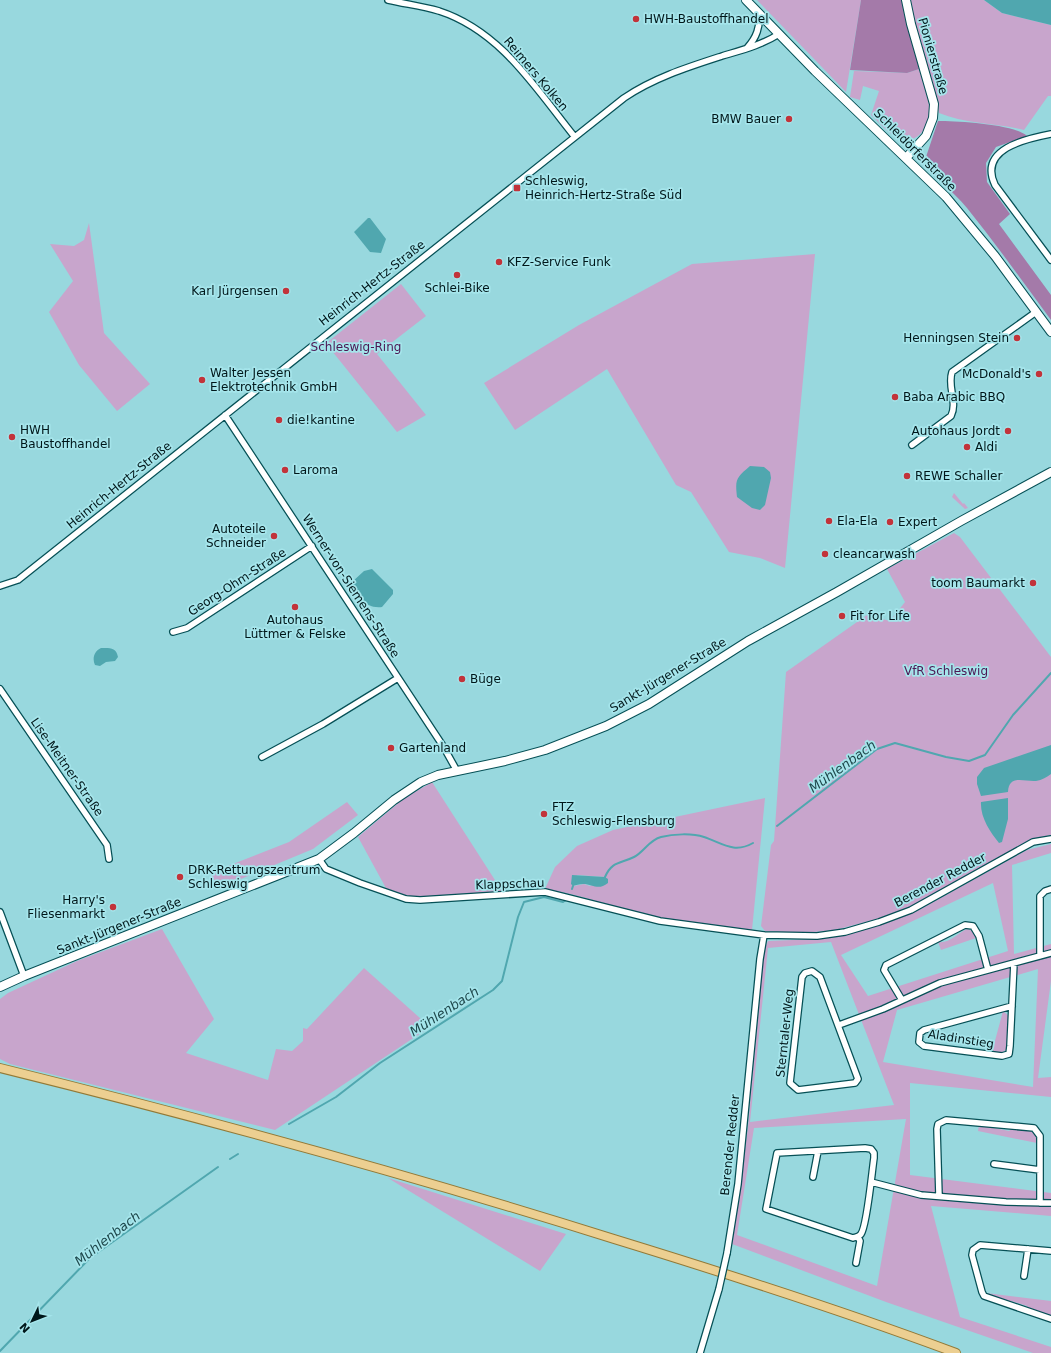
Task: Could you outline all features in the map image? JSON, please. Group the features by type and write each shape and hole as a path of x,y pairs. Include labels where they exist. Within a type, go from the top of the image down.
{"main road":[{"path":"2,1068 154,1107 462,1191 682,1260 956,1353"}],"street":[{"name":"Reimers Kolken","path":"388,0 440,11 457,18 488,36 507,54 574,136"},
{"name":"Schleidörferstraße","path":"746,0 965,218 1051,332"},
{"name":"Pionierstraße","path":"906,0 911,24 934,104 933,118 926,136 906,158"},
{"path":"747,48 754,41 758,31 759,13"},
{"name":"Heinrich-Hertz-Straße","path":"0,586 18,580 574,136 641,86 690,66 770,40 780,34"},
{"path":"1051,134 1017,143 998,154 991,168 991,177 995,185 1051,260"},
{"path":"912,445 951,416 955,408 950,378 952,372 1036,312"},
{"name":"Werner-von-Siemens-Straße","path":"225,415 443,746 457,771"},
{"name":"Sankt-Jürgener-Straße","path":"0,987 24,976 319,859 410,789 438,776 545,750 606,726 649,704 748,641 837,592 961,520 1051,472"},
{"name":"Georg-Ohm-Straße","path":"174,632 186,628 312,546"},
{"path":"262,757 324,724 398,678"},
{"name":"Lise-Meitner-Straße","path":"0,689 107,845 109,859"},
{"name":"Berender Redder","path":"757,934 817,936 845,932 879,922 911,910 936,898 1033,842 1051,839"},
{"name":"Klappschau","path":"319,859 326,869 406,899 420,900 545,892 660,922 757,934"},
{"path":"1040,956 1040,896 1045,891 1051,889"},
{"path":"0,912 24,976"},
{"path":"902,1000 886,976 884,970 886,965 965,925 973,926 979,936 988,970"},
{"name":"Berender Redder","path":"700,1353 719,1289 727,1253 738,1184 760,959 764,935"},
{"path":"839,1025 883,1009 940,983 1051,953"},
{"name":"Aladinstieg","path":"1012,1006 924,1030 920,1033 919,1042 924,1046 1002,1056 1009,1054 1012,1006 1014,963"},
{"name":"Sterntaler-Weg","path":"812,971 820,977 839,1025 856,1068 858,1079 855,1083 798,1090 793,1087 790,1083 792,1055 802,977 805,973 812,971"},
{"path":"938,1196 937,1129 938,1124 946,1120 1034,1128 1040,1136 1040,1204"},
{"path":"871,1149 874,1153 871,1182 862,1233 858,1237 853,1238 766,1209 777,1153 818,1151 871,1149"},
{"path":"813,1177 818,1151"},
{"path":"994,1164 1040,1170"},
{"path":"871,1182 921,1195 1051,1204"},
{"path":"856,1263 860,1241 858,1237"},
{"path":"1051,1251 980,1245 973,1250 972,1255 982,1292 988,1298 1051,1319"},
{"path":"1024,1276 1028,1249"}],"green space":[{"path":"757,0 861,0 846,92"},
{"path":"910,0 984,0 1002,13 1051,25 1051,96 1048,96 1024,130 949,117 939,113"},
{"path":"919,69 927,94 929,112 928,121 925,128 913,139 905,140 896,137 871,115 879,91 863,86 860,100 850,97 854,71 907,73"},
{"path":"89,223 104,333 150,384 117,411 79,365 49,312 73,281 50,244 74,246 84,240"},
{"path":"815,254 785,568 760,558 729,552 691,492 676,485 607,369 515,430 484,383 579,325 692,264"},
{"name":"Schleswig-Ring","path":"401,284 426,316 377,354 426,415 397,432 328,346 329,341"},
{"path":"954,493 968,508 965,509 952,497"},
{"name":"VfR Schleswig","path":"954,533 960,537 1051,657 1051,835 1029,840 953,885 896,914 835,930 804,933 765,931 761,926 771,845 774,841 786,672 867,615 890,621 905,602 887,569"},
{"path":"432,782 502,891 421,897 405,896 387,890 358,837 403,799"},
{"path":"765,798 752,930 658,918 545,889 555,867 577,846 613,830","holes":["577,875 605,877 590,886 584,884 574,886"]},
{"path":"347,802 358,815 313,849 219,888 210,873 289,842"},
{"path":"1051,844 1051,853 1012,865 1014,954 1051,944 1051,981 1038,1078 1051,1077 1051,1097 910,1083 910,1175 1051,1193 1051,1216 931,1206 960,1317 1051,1347 1051,1353 1033,1353 886,1302 732,1244 748,1127 764,951 768,941 818,939 860,931 892,921 919,910 1027,850","holes":["993,883 1008,951 868,996 841,955","831,942 894,1105 750,1122 768,948","1038,969 1033,1087 883,1062 897,1010","906,1119 877,1286 737,1235 754,1128"]},
{"path":"162,929 214,1019 186,1053 268,1080 276,1049 292,1051 303,1041 303,1028 307,1029 364,968 430,1027 275,1130 10,1064 0,1059 0,999 8,993 77,961"},
{"path":"967,929 973,931 976,938 941,950 938,942 950,940"},
{"path":"1003,1011 1009,1016 1008,1048 1001,1053 994,1053 992,1052"},
{"path":"979,1125 1009,1131 1012,1128 1029,1130 1035,1134 1037,1143 978,1131"},
{"path":"388,1178 566,1234 540,1271"},
{"path":"986,1293 1051,1301 1051,1317 1028,1309 1027,1306 1011,1301 1009,1303"}],"shaded area":[{"path":"861,0 902,0 919,69 907,73 850,70"},
{"path":"938,121 998,126 1020,132 1027,136 996,147 986,163 987,182 1010,214 999,224 1051,295 1051,320 978,222 962,202 944,185 925,160"}],"water":[{"path":"984,0 1051,0 1051,25 1002,13"},
{"path":"368,218 370,218 386,239 381,253 370,252 354,232"},
{"path":"750,466 764,467 770,472 771,478 765,505 760,510 752,508 737,497 736,486 739,476"},
{"path":"372,569 393,590 393,594 382,607 366,604 359,597 352,582 364,571"},
{"path":"101,648 110,648 116,651 118,657 115,661 106,662 100,666 95,665 94,655"},
{"path":"1051,745 1051,774 1036,781 1014,781 1009,786 1008,792 981,796 977,784 977,777 984,768"},
{"path":"1008,798 1008,819 1002,842 999,843 984,819 981,802"},
{"path":"572,875 605,877 608,879 608,883 601,887 587,884 573,886 571,884"}],"waterway":[{"name":"Mühlenbach","path":"777,826 877,749 895,743 946,757 969,761 985,755 1013,715 1051,673"},
{"name":"Mühlenbach","path":"605,877 614,865 634,857 650,843 661,837 688,834 704,837 734,848 740,848 753,843"},
{"name":"Mühlenbach","path":"289,1124 336,1097 380,1063 493,990 502,981 518,917 524,902 544,897 563,902 566,900"},
{"name":"Mühlenbach","path":"230,1159 238,1154"},
{"name":"Mühlenbach","path":"0,1351 90,1258 218,1167"}],"place":[{"name":"HWH-Baustoffhandel","path":"636,19"},
{"name":"BMW Bauer","path":"789,119"},
{"name":"Schleswig, Heinrich-Hertz-Straße Süd","path":"517,188"},
{"name":"KFZ-Service Funk","path":"499,262"},
{"name":"Schlei-Bike","path":"457,275"},
{"name":"Karl Jürgensen","path":"286,291"},
{"name":"Henningsen Stein","path":"1017,338"},
{"name":"McDonald's","path":"1039,374"},
{"name":"Walter Jessen Elektrotechnik GmbH","path":"202,380"},
{"name":"Baba Arabic BBQ","path":"895,397"},
{"name":"die!kantine","path":"279,420"},
{"name":"Autohaus Jordt","path":"1008,431"},
{"name":"HWH Baustoffhandel","path":"12,437"},
{"name":"Aldi","path":"967,447"},
{"name":"Laroma","path":"285,470"},
{"name":"REWE Schaller","path":"907,476"},
{"name":"Ela-Ela","path":"829,521"},
{"name":"Expert","path":"890,522"},
{"name":"Autoteile Schneider","path":"274,536"},
{"name":"cleancarwash","path":"825,554"},
{"name":"toom Baumarkt","path":"1033,583"},
{"name":"Autohaus Lüttmer & Felske","path":"295,607"},
{"name":"Fit for Life","path":"842,616"},
{"name":"Büge","path":"462,679"},
{"name":"Gartenland","path":"391,748"},
{"name":"FTZ Schleswig-Flensburg","path":"544,814"},
{"name":"DRK-Rettungszentrum Schleswig","path":"180,877"},
{"name":"Harry's Fliesenmarkt","path":"113,907"}]}
